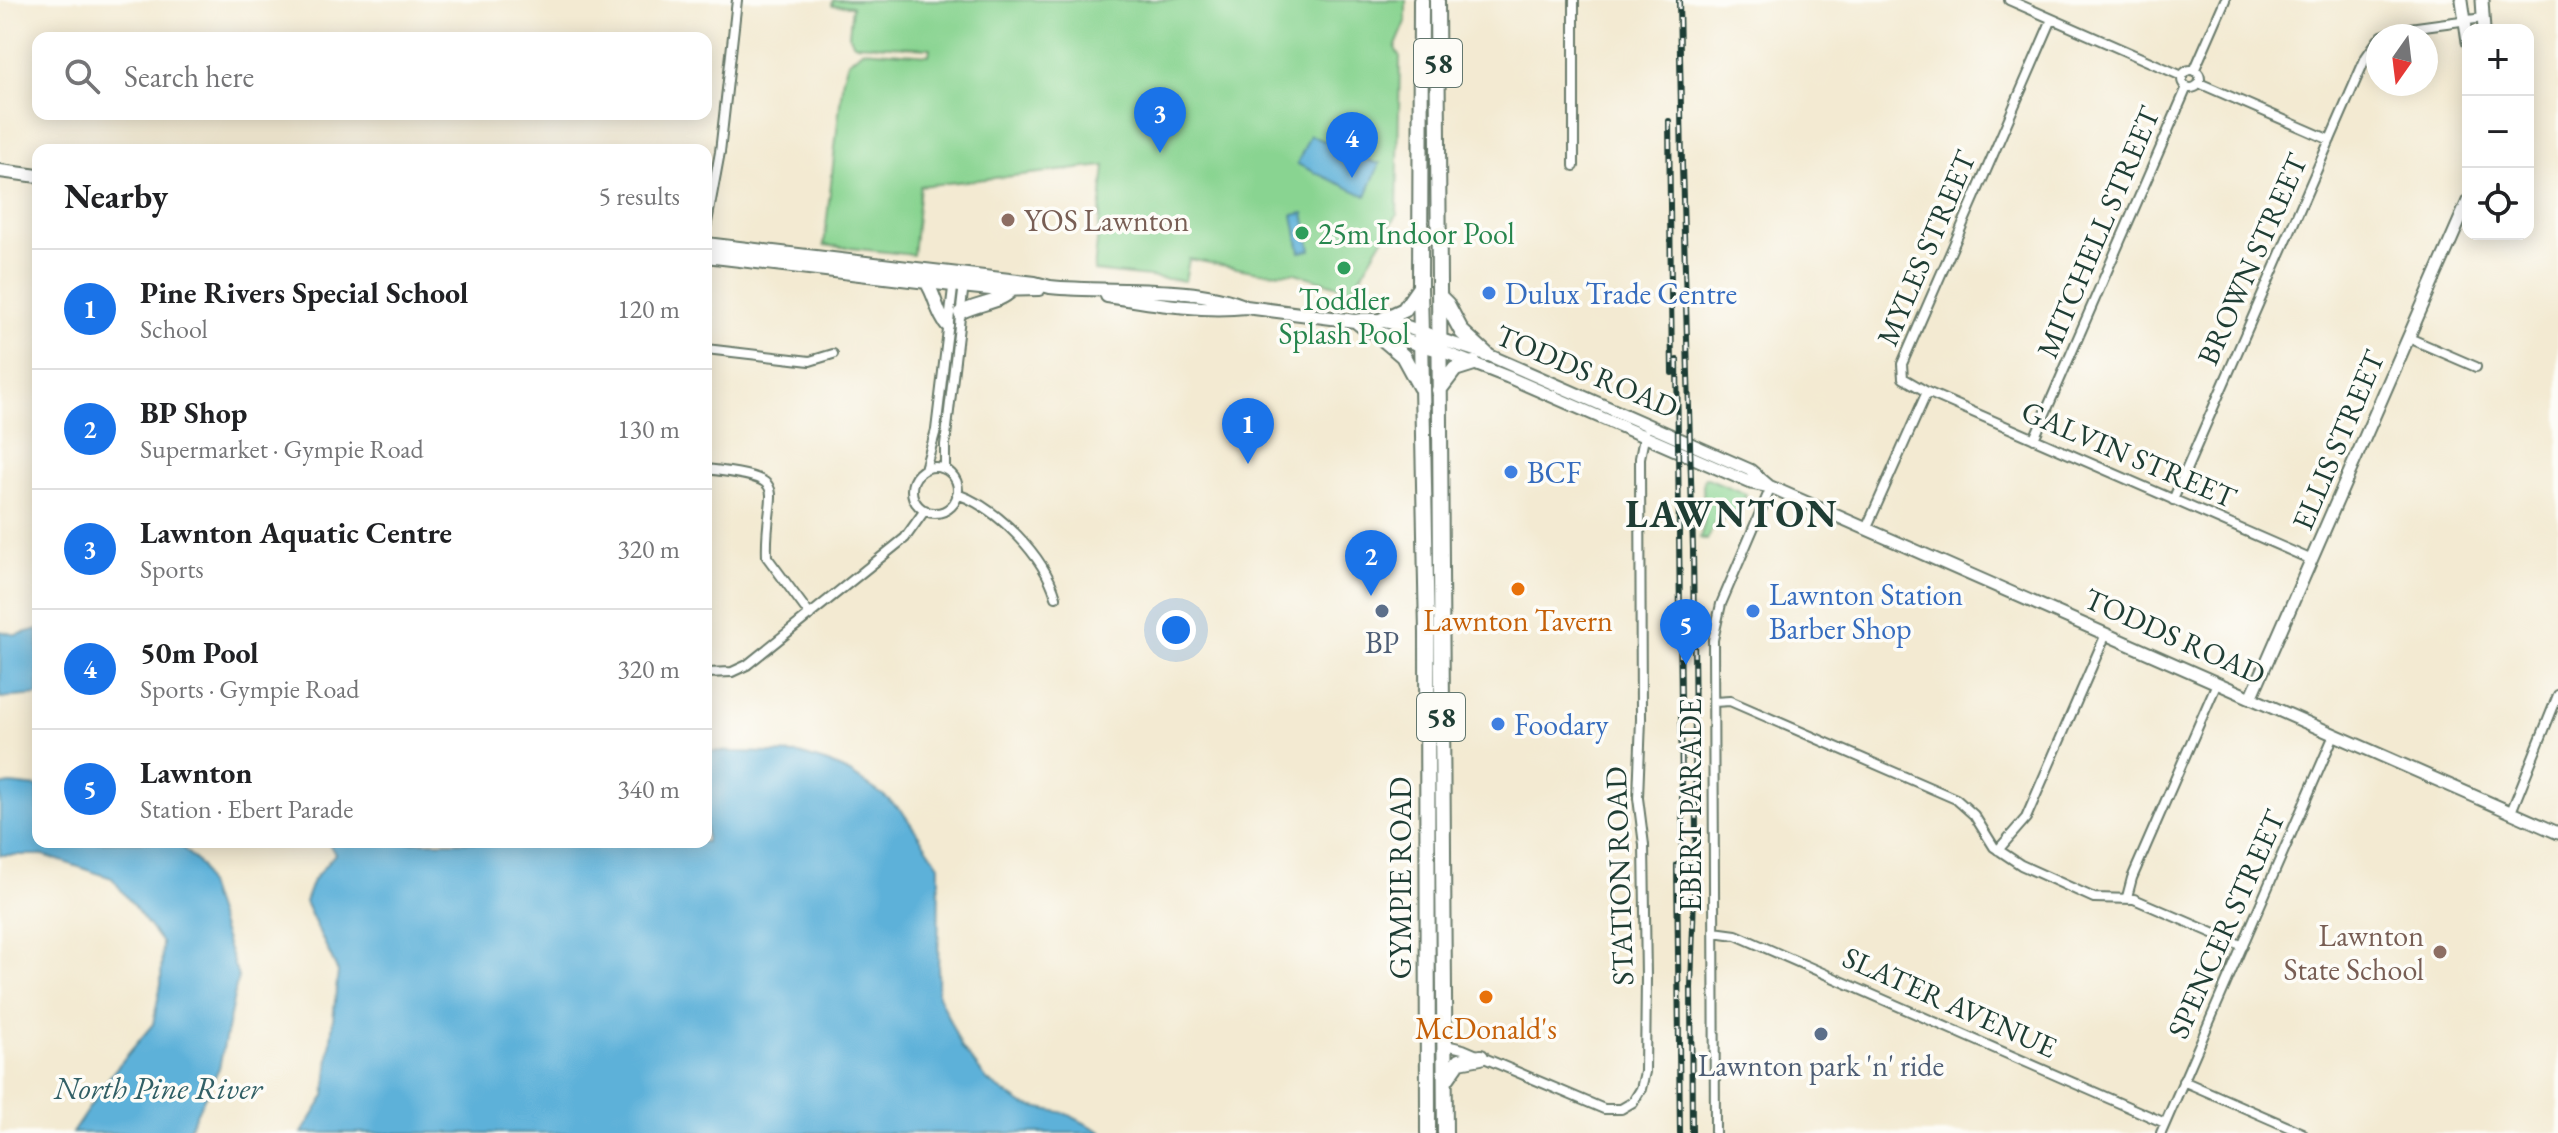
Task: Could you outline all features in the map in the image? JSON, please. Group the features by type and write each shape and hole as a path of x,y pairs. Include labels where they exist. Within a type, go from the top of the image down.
{"highway":[{"name":"GYMPIE ROAD","path":"1421,0 1420,287 1427,633 1428,1133"},
{"name":"GYMPIE ROAD","path":"1437,0 1445,1133"},
{"path":"1420,287 1404,310 1378,327 1403,356 1422,391"},
{"path":"1439,296 1480,358 1455,369 1439,390"},
{"path":"1444,1082 1459,1061 1481,1057"}],"main road":[{"path":"0,171 32,175"},
{"path":"712,245 1012,290 1050,287"},
{"path":"712,257 926,282 1035,283 1050,287"},
{"path":"926,282 947,325"},
{"name":"TODDS ROAD","path":"1050,287 1170,293 1233,301 1246,307 1355,321 1367,319 1378,327 1439,345"},
{"path":"960,313 1005,298 1012,290"}],"street":[{"path":"712,195 720,152 737,0"},
{"path":"1574,0 1574,166"},
{"path":"2009,0 2182,76"},
{"path":"2194,71 2225,0"},
{"path":"2462,0 2465,24"},
{"path":"2482,0 2484,24"},
{"name":"MYLES STREET","path":"1927,392 1903,378 1902,364 2052,19"},
{"name":"BROWN STREET","path":"2433,24 2464,19 2484,24"},
{"name":"BROWN STREET","path":"2173,500 2366,57"},
{"path":"2182,76 2194,71"},
{"path":"2194,71 2199,83"},
{"path":"2182,76 2187,87 2195,87 2199,83"},
{"path":"2199,83 2330,140"},
{"name":"MITCHELL STREET","path":"2034,439 2187,87"},
{"name":"ELLIS STREET","path":"2251,698 2462,215"},
{"path":"945,469 925,469 912,486 914,500 925,510 937,512 948,509 957,494 956,482 945,469 945,445 960,313 957,280"},
{"path":"925,469 936,430 947,325 957,280"},
{"path":"2409,338 2476,367"},
{"name":"TODDS ROAD","path":"1439,345 1480,358 1646,431 1756,472 1771,487 2558,833"},
{"path":"712,350 810,361 833,354"},
{"path":"1866,529 1927,392"},
{"name":"GALVIN STREET","path":"1927,392 2312,560"},
{"name":"STATION ROAD","path":"1427,1046 1444,1044 1481,1057 1604,1109 1621,1109 1638,1096 1643,1081 1646,977 1644,845 1638,772 1641,701 1640,458 1646,431"},
{"path":"712,470 750,474 768,485 773,501 767,557 810,615"},
{"name":"EBERT PARADE","path":"1715,1133 1713,640 1717,615 1771,487"},
{"path":"957,494 982,504 997,516 1044,568 1056,597"},
{"path":"712,673 739,670 905,538 925,510"},
{"path":"1998,850 2026,818 2106,634"},
{"path":"2127,897 2132,878 2217,683"},
{"path":"2511,812 2558,695"},
{"path":"1714,702 1731,702 1956,799 1974,815 1985,836 1998,850 2021,865 2094,898 2127,897 2243,946"},
{"name":"SPENCER STREET","path":"2161,1133 2334,735"},
{"name":"SLATER AVENUE","path":"1714,932 1731,933 1750,941 2165,1123"},
{"path":"2183,1081 2296,1132"}],"green space":[{"path":"833,0 1406,0 1406,22 1395,48 1400,57 1397,215 1352,290 1295,273 1258,272 1189,259 1185,281 1094,271 1105,166 920,186 913,255 824,245 843,77 848,62 862,50 929,55 930,48 854,44 849,35 852,6 832,5"},
{"path":"1705,477 1746,494 1739,515 1715,522 1707,540 1700,538 1704,524"}],"water":[{"path":"1310,135 1380,163 1366,196 1297,164"},
{"name":"25m Indoor Pool","path":"1304,213 1311,250 1300,252 1293,215"},
{"path":"0,631 16,635 32,631 32,695 0,698"},
{"path":"712,751 799,754 828,763 850,773 902,811 939,865 938,995 962,1048 988,1081 1024,1105 1065,1113 1104,1133 302,1133 325,1096 338,972 305,902 313,880 335,854 332,848 712,848"},
{"name":"North Pine River","path":"0,786 32,786 32,848 183,848 201,866 238,977 219,1068 187,1133 72,1133 113,1072 153,1024 161,984 162,943 112,878 43,855 0,855"}],"railway":[{"path":"1679,0 1693,548 1696,831 1691,988 1692,1133"},
{"path":"1669,121 1672,373"},
{"path":"1677,360 1683,876"},
{"path":"1677,865 1680,1133"}],"place":[{"name":"Lawnton Aquatic Centre","path":"1160,153"},
{"name":"50m Pool","path":"1352,178"},
{"name":"YOS Lawnton","path":"1008,220"},
{"name":"25m Indoor Pool","path":"1302,233"},
{"name":"Toddler Splash Pool","path":"1344,268"},
{"name":"Dulux Trade Centre","path":"1489,293"},
{"name":"Pine Rivers Special School","path":"1248,464"},
{"name":"BCF","path":"1511,472"},
{"name":"Lawnton Tavern","path":"1518,589"},
{"name":"BP Shop","path":"1371,596"},
{"name":"BP","path":"1382,611"},
{"name":"Lawnton Station Barber Shop","path":"1753,611"},
{"name":"Lawnton","path":"1686,665"},
{"name":"Foodary","path":"1498,724"},
{"name":"Lawnton State School","path":"2440,952"},
{"name":"McDonald's","path":"1486,997"},
{"name":"Lawnton park 'n' ride","path":"1821,1034"}],"district":[{"name":"LAWNTON","path":"1732,513"}]}
